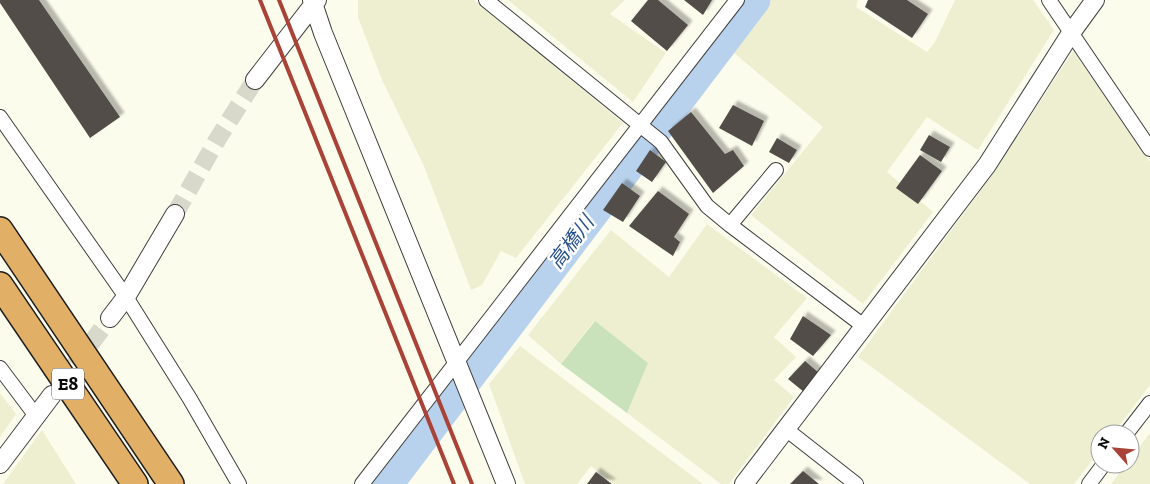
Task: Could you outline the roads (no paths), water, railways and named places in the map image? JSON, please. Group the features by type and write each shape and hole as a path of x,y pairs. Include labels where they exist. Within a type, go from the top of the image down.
{"highway":[{"path":"0,215 73,323 122,408"},
{"name":"E8","path":"0,230 122,408 171,484"},
{"name":"E8","path":"0,285 135,484"}],"street":[{"path":"486,0 661,142 708,206 730,225 865,327"},
{"path":"362,484 737,0"},
{"path":"1049,0 1150,149"},
{"path":"744,484 987,165 1071,33 1095,0"},
{"path":"255,80 314,2"},
{"path":"314,2 323,33 506,484"},
{"path":"0,117 126,298 190,399 239,484"},
{"path":"730,225 776,170"},
{"path":"110,318 126,298 175,214"},
{"path":"0,368 36,416"},
{"path":"0,464 52,395"},
{"path":"1134,424 1150,403"},
{"path":"787,430 856,484"}],"waterway":[{"name":"高橋川","path":"388,484 755,0"}],"tunnel":[{"path":"175,214 217,140 255,80"},
{"path":"58,387 110,318"}],"railway":[{"path":"260,0 454,484"},
{"path":"279,0 472,484"}]}
